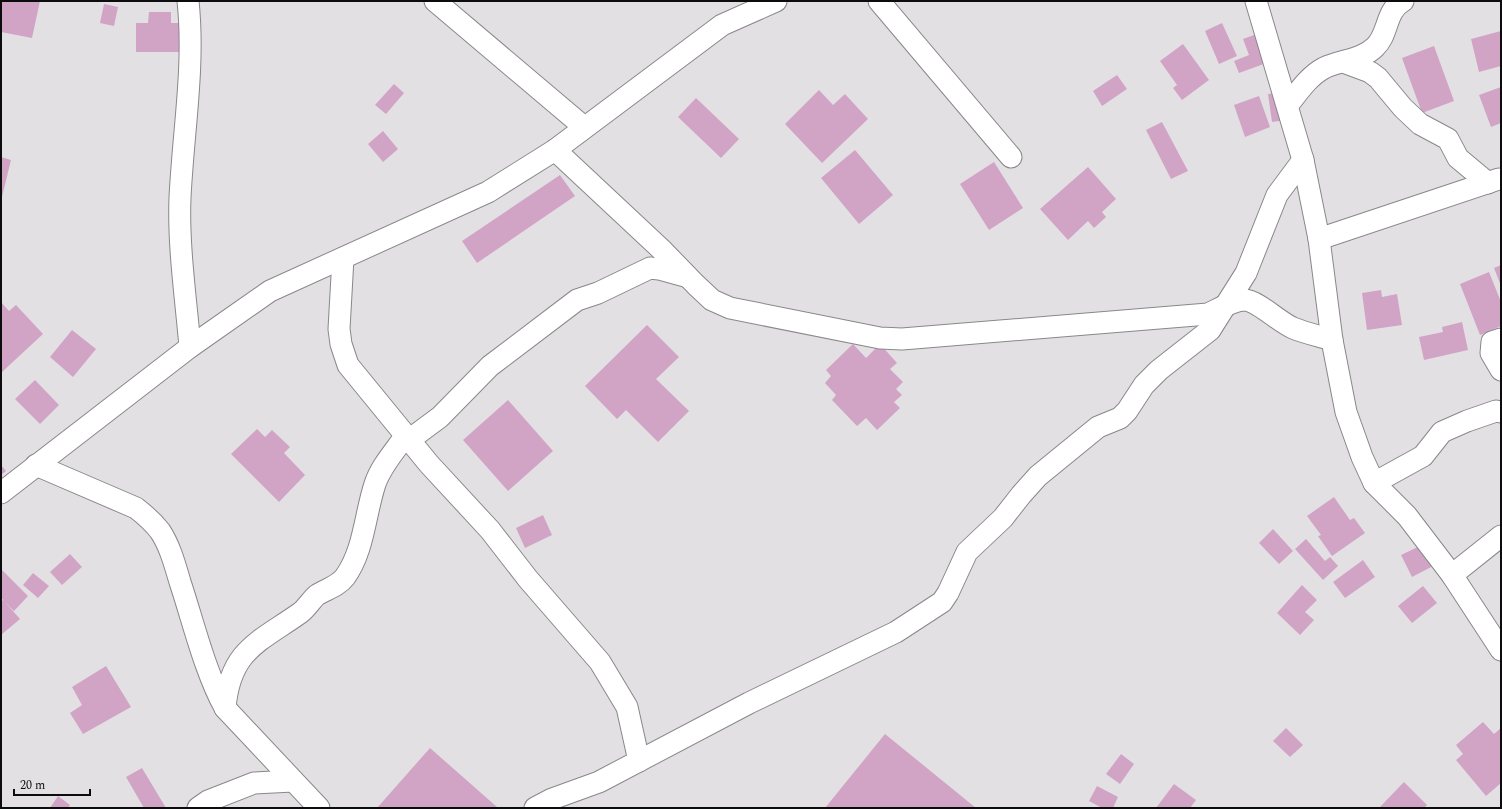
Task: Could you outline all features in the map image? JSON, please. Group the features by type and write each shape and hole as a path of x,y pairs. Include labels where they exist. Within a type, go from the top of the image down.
{"street":[{"path":"188,1 190,20 188,101 180,200 183,263 190,347"},
{"path":"435,1 584,127"},
{"path":"1,493 190,347 270,291 488,192 555,150 722,25 776,1"},
{"path":"879,1 1011,157"},
{"path":"1256,1 1288,105 1303,160 1319,239 1332,340 1346,412 1362,457 1374,483 1407,516 1452,575 1501,650"},
{"path":"1288,105 1313,75 1326,67 1370,51 1377,46 1393,10 1403,1"},
{"path":"1343,62 1370,72 1378,78 1403,108 1420,124 1448,139 1458,158 1494,180"},
{"path":"555,150 663,251 712,300 730,308 880,338 902,339 1208,314 1228,304 1244,300 1252,302 1274,318 1293,328 1332,340"},
{"path":"534,808 552,799 599,782 756,700 896,632 942,602 948,594 967,552 1004,518 1021,495 1038,476 1098,427 1120,418 1127,412 1144,385 1159,370 1210,330 1228,304 1246,273 1277,195 1303,160"},
{"path":"1319,239 1494,180"},
{"path":"343,258 339,330 341,344 348,365 408,438 490,530 528,579 600,662 627,707 639,761"},
{"path":"225,708 230,677 238,662 255,643 302,611 316,596 336,585 344,578 352,564 356,552 375,484 383,468 408,438 440,417 490,366 577,300 598,293 650,268 688,277"},
{"path":"1501,339 1492,342 1491,352 1501,370"},
{"path":"1374,483 1423,456 1442,432 1496,411 1501,412"},
{"path":"36,465 136,508 150,519 160,532 170,550 206,661 219,697 225,708 319,808"},
{"path":"1452,575 1501,536"},
{"path":"198,808 208,801 254,783 293,781"}],"building":[{"path":"1,1 40,1 32,38 1,32"},
{"path":"104,4 118,7 114,26 100,23"},
{"path":"149,12 171,12 171,23 181,23 181,52 136,52 136,23 148,23"},
{"path":"1222,23 1237,56 1219,64 1205,31"},
{"path":"1501,31 1501,66 1479,72 1471,39"},
{"path":"1262,32 1272,61 1239,73 1234,61 1249,55 1243,39"},
{"path":"1183,44 1209,80 1182,100 1173,88 1177,85 1160,61"},
{"path":"1434,46 1454,101 1422,113 1402,58"},
{"path":"1117,75 1127,89 1102,106 1093,91"},
{"path":"394,84 404,93 386,114 375,105"},
{"path":"1501,87 1501,123 1491,127 1479,95"},
{"path":"819,90 833,105 845,94 868,119 822,163 785,124"},
{"path":"1277,93 1286,120 1272,122 1268,94"},
{"path":"1259,96 1270,127 1245,137 1234,105"},
{"path":"696,98 739,139 721,158 678,117"},
{"path":"1162,122 1188,171 1171,179 1146,130"},
{"path":"383,131 398,149 383,162 368,144"},
{"path":"855,150 893,195 859,224 821,178"},
{"path":"1,157 11,160 2,197 1,197"},
{"path":"994,162 1023,208 989,230 960,184"},
{"path":"1088,167 1116,199 1102,212 1106,217 1094,228 1088,221 1068,240 1040,209"},
{"path":"560,175 575,196 477,263 462,241"},
{"path":"1501,265 1501,286 1494,268"},
{"path":"1489,272 1501,302 1501,326 1480,335 1460,284"},
{"path":"1381,290 1382,297 1397,294 1402,325 1367,330 1362,293"},
{"path":"1,302 9,311 16,305 43,334 2,372"},
{"path":"1462,322 1468,350 1424,360 1419,337 1443,332 1442,327"},
{"path":"647,325 679,357 656,379 689,411 658,442 626,410 617,419 585,386"},
{"path":"72,330 96,349 73,377 50,357"},
{"path":"853,344 866,358 880,344 897,363 890,369 903,382 896,389 902,395 894,402 900,408 877,430 866,418 857,426 832,400 836,395 825,383 831,376 826,370"},
{"path":"35,380 59,405 40,424 15,399"},
{"path":"508,400 553,451 508,491 463,440"},
{"path":"257,429 265,437 272,430 290,447 284,453 305,475 279,502 231,454"},
{"path":"1,465 6,471 1,475"},
{"path":"1334,497 1350,520 1354,518 1365,533 1332,556 1318,536 1321,535 1307,516"},
{"path":"543,515 552,535 525,548 516,528"},
{"path":"1273,529 1293,551 1279,564 1259,543"},
{"path":"1306,539 1325,561 1330,557 1338,566 1323,580 1295,549"},
{"path":"1424,544 1435,565 1412,577 1401,555"},
{"path":"70,554 82,567 62,585 50,572"},
{"path":"1363,560 1375,577 1345,598 1333,582"},
{"path":"1,569 28,596 14,611 5,602 20,619 1,635 1,602 3,600 1,597"},
{"path":"33,573 49,586 38,598 23,585"},
{"path":"1302,585 1317,600 1305,612 1314,620 1300,635 1277,613"},
{"path":"1423,586 1437,603 1412,623 1398,606"},
{"path":"106,666 131,707 83,734 70,713 82,705 72,687"},
{"path":"1483,722 1494,734 1501,728 1501,783 1486,796 1456,760 1463,754 1456,745"},
{"path":"1286,728 1303,745 1290,757 1273,741"},
{"path":"885,734 976,808 825,808"},
{"path":"430,748 497,807 377,808"},
{"path":"1121,754 1134,764 1120,784 1106,774"},
{"path":"142,768 166,808 144,808 126,777"},
{"path":"1404,782 1427,805 1424,808 1379,808"},
{"path":"1174,784 1196,800 1190,808 1156,808"},
{"path":"1097,786 1118,797 1113,808 1102,808 1089,801"},
{"path":"58,796 70,805 68,808 50,808"}]}
